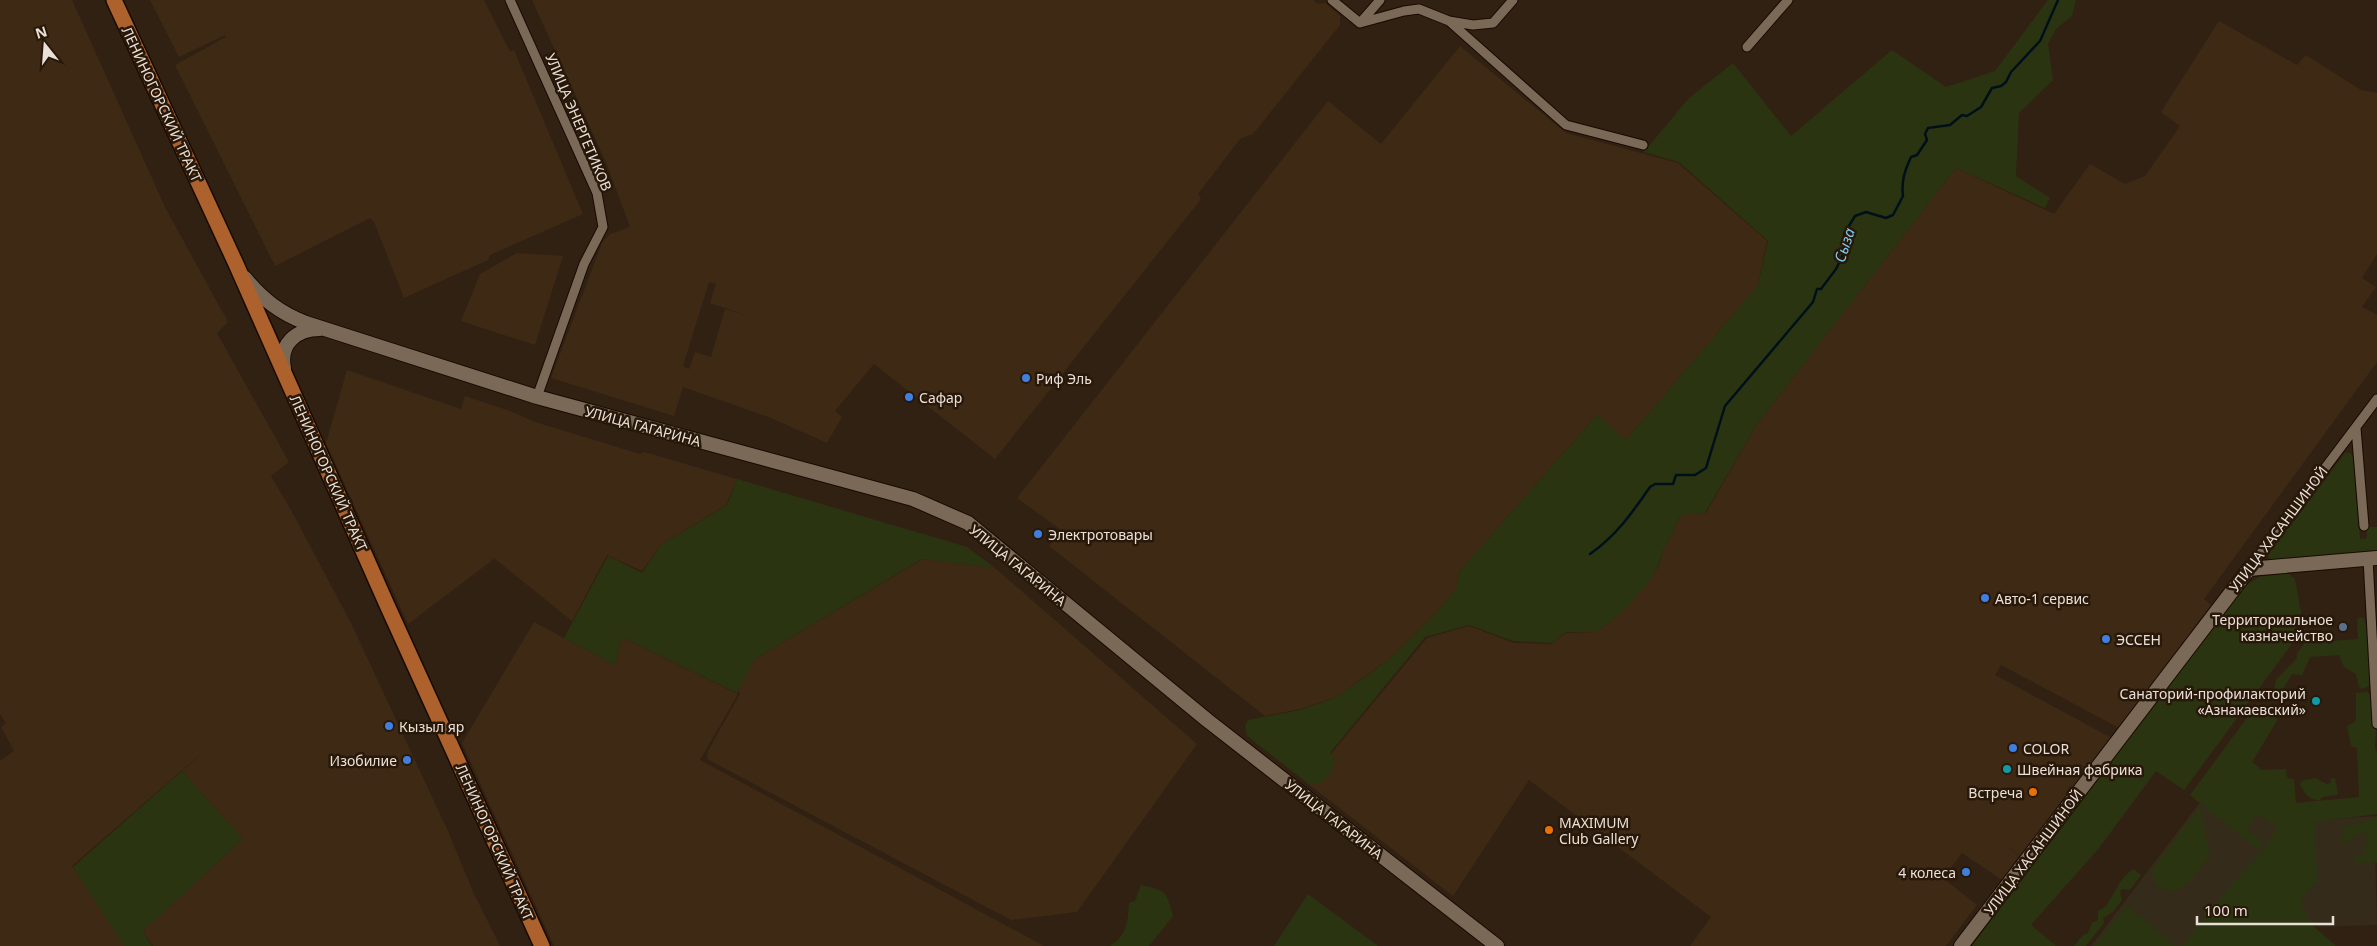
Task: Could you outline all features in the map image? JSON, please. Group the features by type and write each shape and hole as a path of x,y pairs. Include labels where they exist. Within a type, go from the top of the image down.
{"main road":[{"name":"ЛЕНИНОГОРСКИЙ ТРАКТ","path":"114,0 236,264 391,614 542,946"}],"street":[{"name":"УЛИЦА ЭНЕРГЕТИКОВ","path":"510,0 597,193 603,227 584,264 537,397"},
{"path":"1332,0 1360,23"},
{"path":"1360,23 1380,0"},
{"path":"1360,23 1404,11 1419,9 1449,21 1473,25 1493,23 1513,0"},
{"path":"1747,47 1788,0"},
{"path":"1449,21 1566,125 1643,145"},
{"name":"УЛИЦА ГАГАРИНА","path":"236,264 256,291 276,308 298,320 537,397 913,499 968,524 1207,720 1497,946"},
{"name":"УЛИЦА ГАГАРИНА","path":"285,374 283,350 290,340 307,330 330,330"},
{"name":"УЛИЦА ХАСАНШИНОЙ","path":"1961,946 2377,399"},
{"path":"2356,428 2364,526"},
{"path":"2249,569 2372,559 2377,724"}],"shaded area":[{"path":"0,0 72,0 165,207 228,322 217,333 289,462 271,476 351,623 447,829 474,894 500,946 153,946 143,931 243,839 182,771 218,739 72,866 126,946 0,946 0,761 14,751 1,727 6,723 0,714"},
{"path":"150,0 484,0 510,52 514,50 583,214 490,255 488,260 404,298 374,222 370,218 275,266 175,65 226,37 225,35 179,57"},
{"path":"532,0 1313,0 1318,4 1325,3 1340,16 1340,25 1253,134 1240,139 1198,194 1201,199 995,459 874,364 835,411 842,417 827,443 771,418 683,387 674,416 551,378 602,243 610,234 630,227 605,160","holes":["709,282 716,284 710,303 749,316 725,309 711,357 695,352 689,369 683,366"]},
{"path":"2219,21 2297,65 2306,55 2361,90 2377,93 2377,254 2362,278 2376,287 2362,307 2377,315 2377,362 2204,599 2211,605 2119,728 2001,665 1995,675 2112,738 2020,856 2002,842 2019,856 2002,880 1962,853 1943,878 1977,905 1946,946 1690,946 1711,917 1529,780 1453,896 1307,783 1427,638 1469,626 1514,643 1551,644 1566,633 1597,632 1622,612 1646,585 1658,567 1664,549 1682,514 1706,513 1757,424 1956,168 2054,214 2090,164 2125,184 2145,176 2180,126 2161,112"},
{"path":"1460,46 1566,133 1678,163 1767,241 1758,285 1626,440 1596,416 1459,572 1457,587 1438,611 1394,655 1337,697 1300,709 1265,716 1049,546 1061,530 1017,498 1328,101 1381,144"},
{"path":"517,253 563,256 535,345 461,321 480,274"},
{"path":"347,370 461,409 465,396 510,411 535,422 640,454 644,452 737,479 726,505 661,545 642,571 607,555 572,621 490,555 494,559 408,624 326,443"},
{"path":"923,559 995,568 1197,744 1077,912 1011,920 707,759 708,751 740,694 738,690 755,659"},
{"path":"534,622 615,665 622,637 738,694 700,760 1044,946 554,946 462,743"},
{"path":"2227,767 2298,822 2374,816 2377,925 2308,927 2292,946 2091,946"}],"green space":[{"path":"2048,0 2076,0 2072,16 2056,29 2048,44 2053,80 2019,113 2016,176 2050,198 2045,208 1956,168 1757,424 1705,513 1681,515 1663,551 1658,566 1646,586 1621,613 1597,632 1566,632 1552,643 1513,641 1469,625 1425,637 1330,753 1335,759 1334,765 1332,771 1322,782 1306,782 1247,736 1245,726 1248,720 1300,710 1337,697 1394,655 1438,611 1457,587 1459,572 1597,415 1626,440 1758,285 1768,241 1679,162 1644,152 1688,99 1733,63 1791,136 1892,50 1946,87 1995,71"},
{"path":"2345,453 2351,453 2353,459 2360,539 2367,538 2367,527 2377,527 2377,551 2270,560 2268,555"},
{"path":"737,479 967,547 995,568 922,559 755,659 737,693 622,637 615,665 564,638 608,556 642,573 661,545 727,505"},
{"path":"2289,574 2295,579 2301,612 2300,633 2184,790 2156,771 2099,848 2031,925 2056,946 1972,946 2242,588 2259,577"},
{"path":"2360,617 2364,618 2366,624 2370,663 2369,686 2362,689 2359,687 2356,674 2344,667 2339,655 2310,657 2302,675 2292,674 2275,702 2266,697 2267,691 2269,689 2274,690 2276,680 2297,658 2297,653 2305,643 2358,639 2357,619"},
{"path":"2367,692 2372,696 2376,731 2377,814 2315,822 2317,882 2300,900 2313,926 2336,946 2182,946 2234,882 2269,844 2266,842 2278,829 2259,814 2247,829 2264,843 2258,850 2190,795 2258,703 2278,719 2252,762 2262,770 2286,769 2287,778 2294,779 2296,803 2359,797 2357,748 2351,746 2347,726 2356,721 2356,693"},
{"path":"182,771 243,839 143,931 152,946 124,946 73,867"},
{"path":"2315,778 2327,784 2331,783 2330,779 2335,778 2337,795 2322,797 2320,800 2310,798 2300,785 2301,781"},
{"path":"2200,806 2210,855 2184,886 2178,890 2171,891 2161,889 2155,883 2151,871"},
{"path":"2377,816 2377,864 2376,862 2355,863 2354,856 2365,855 2363,846 2369,841 2364,832 2358,834 2345,845 2341,843 2345,825 2361,824"},
{"path":"2134,869 2141,875 2130,890 2122,889 2120,892 2122,900 2113,912 2103,918 2104,923 2086,946 2074,946 2083,935 2088,933 2092,923 2098,920 2098,911 2105,907 2121,881"},
{"path":"1141,885 1164,893 1173,916 1149,946 1110,946 1123,933 1127,922 1129,903 1135,901"},
{"path":"1308,894 1378,946 1274,946"},
{"path":"2127,905 2171,942 2174,946 2094,946"}],"waterway":[{"name":"Сыза","path":"1590,554 1616,532 1650,487 1655,484 1673,484 1676,475 1695,475 1706,468 1725,406 1813,302 1817,289 1821,289 1836,269 1847,247 1844,234 1855,216 1866,212 1886,218 1893,215 1903,196 1903,180 1907,166 1911,157 1917,155 1927,140 1925,134 1928,128 1950,125 1962,115 1967,116 1981,107 1992,88 2001,86 2006,82 2011,72 2040,41 2058,0"}],"place":[{"name":"Риф Эль","path":"1026,378"},
{"name":"Сафар","path":"909,397"},
{"name":"Электротовары","path":"1038,534"},
{"name":"Авто-1 сервис","path":"1985,598"},
{"name":"Территориальное казначейство","path":"2343,627"},
{"name":"ЭССЕН","path":"2106,639"},
{"name":"Санаторий-профилакторий «Азнакаевский»","path":"2316,701"},
{"name":"Кызыл яр","path":"389,726"},
{"name":"COLOR","path":"2013,748"},
{"name":"Изобилие","path":"407,760"},
{"name":"Швейная фабрика","path":"2007,769"},
{"name":"Встреча","path":"2033,792"},
{"name":"MAXIMUM Club Gallery","path":"1549,830"},
{"name":"4 колеса","path":"1966,872"}]}
